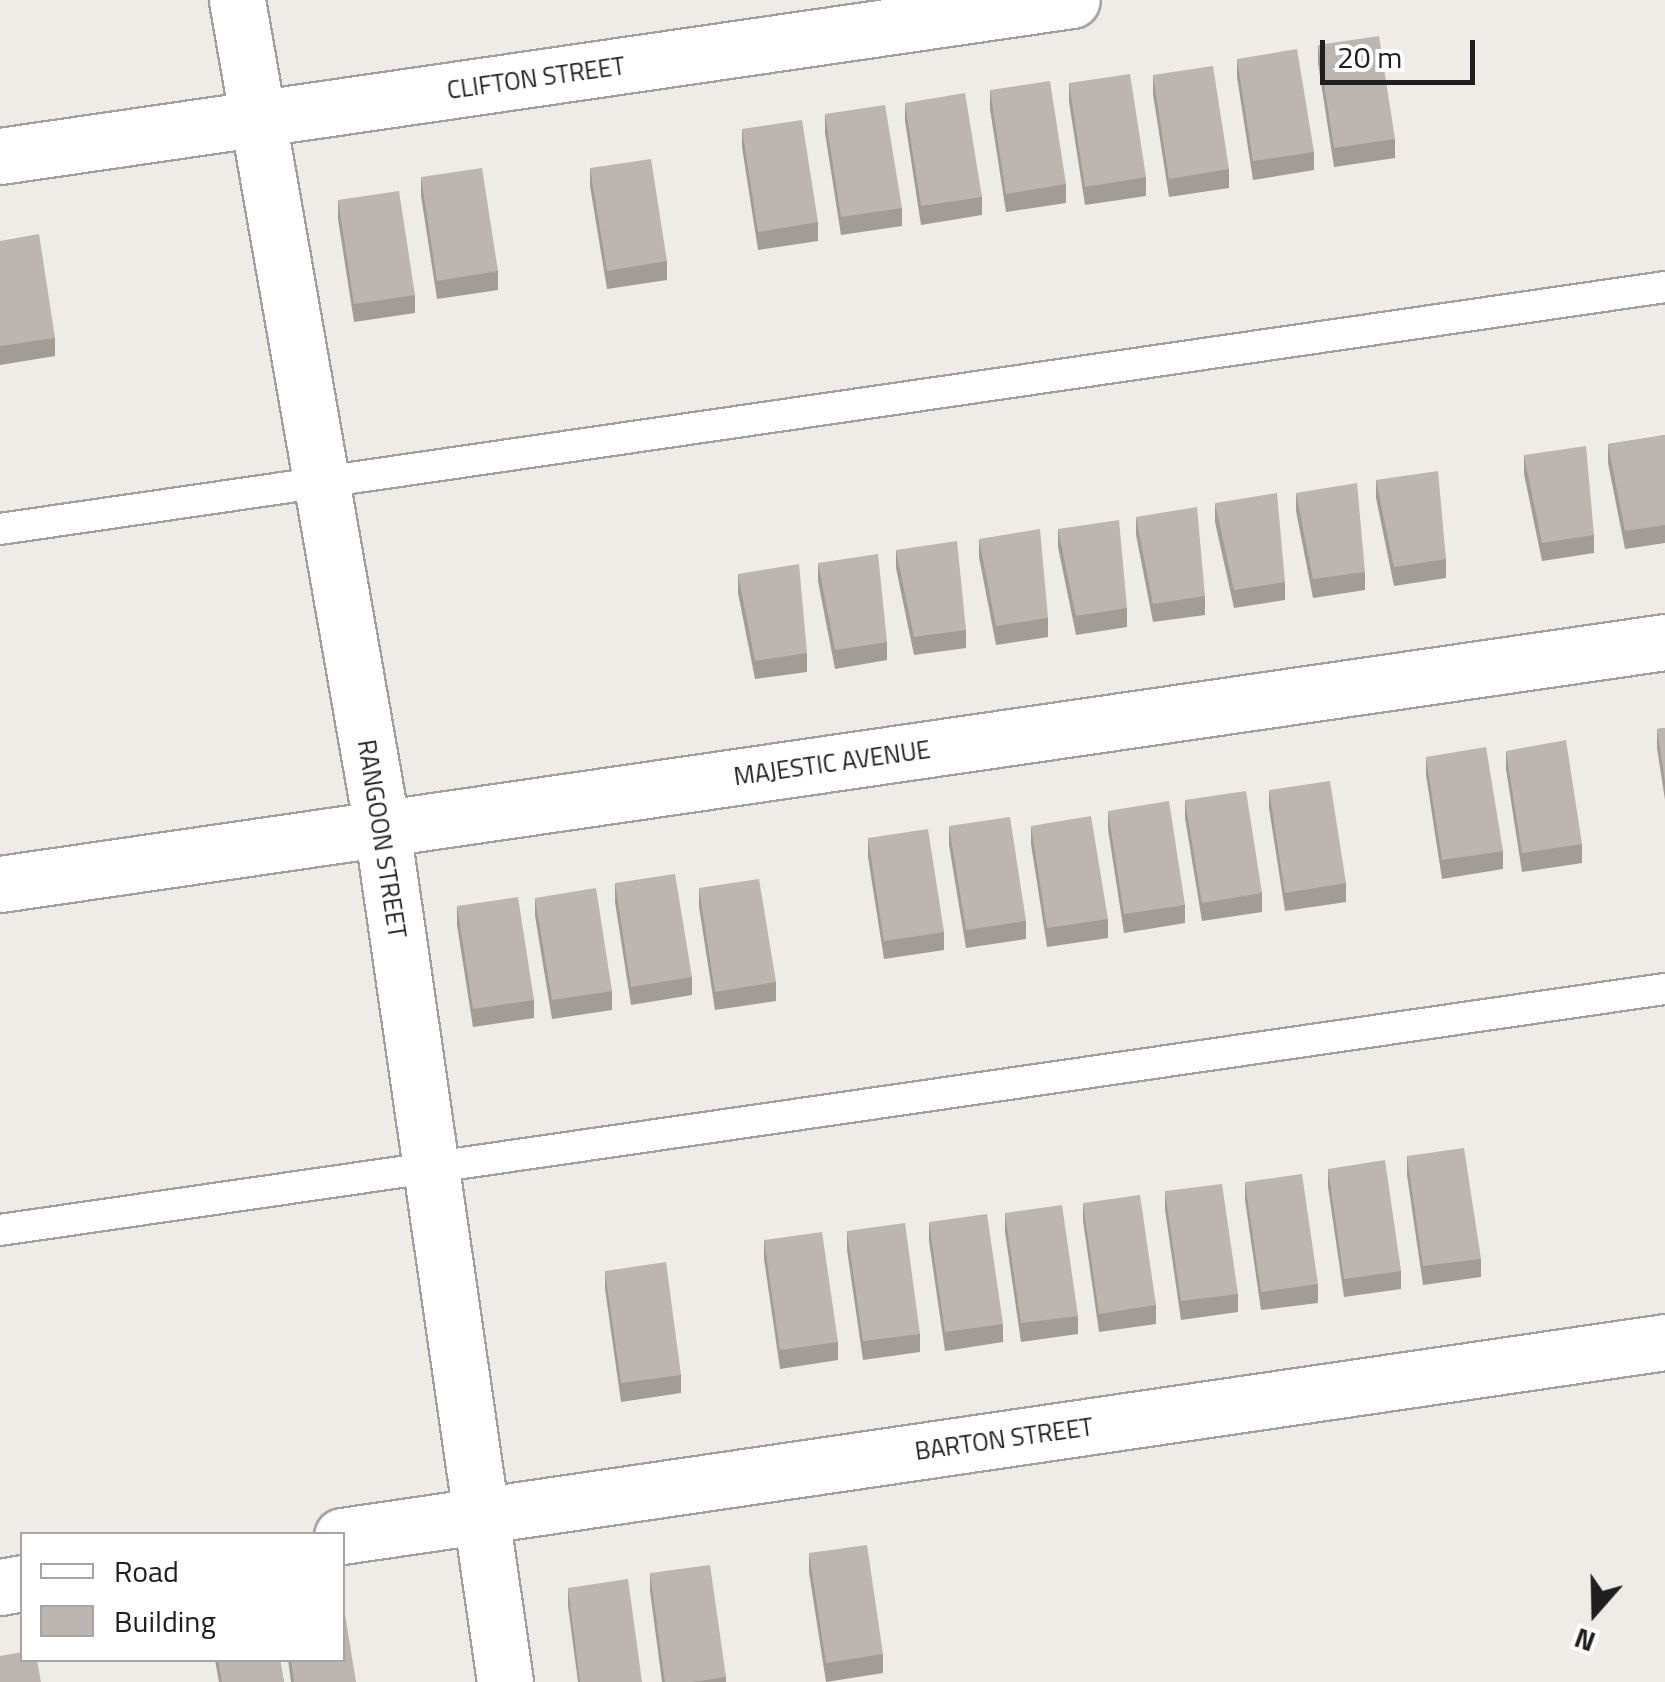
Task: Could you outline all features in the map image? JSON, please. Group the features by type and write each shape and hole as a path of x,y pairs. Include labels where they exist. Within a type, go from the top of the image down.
{"street":[{"name":"RANGOON STREET","path":"237,0 254,118 382,828 504,1682"},
{"name":"CLIFTON STREET","path":"0,156 1072,0"},
{"name":"MAJESTIC AVENUE","path":"0,884 1665,642"},
{"name":"BARTON STREET","path":"345,1536 1665,1342"}],"lane":[{"path":"0,529 1665,287"},
{"path":"0,1230 1665,989"}],"building":[{"path":"1379,36 1395,139 1334,148 1318,45"},
{"path":"1297,49 1314,152 1253,161 1237,59"},
{"path":"1213,66 1229,169 1169,179 1153,75"},
{"path":"1130,74 1146,177 1085,187 1069,83"},
{"path":"1050,81 1066,184 1006,194 990,90"},
{"path":"965,93 982,197 921,206 905,103"},
{"path":"885,105 902,208 841,217 825,114"},
{"path":"802,120 818,222 758,232 742,129"},
{"path":"651,159 667,261 607,271 590,168"},
{"path":"482,168 498,271 437,281 421,177"},
{"path":"399,191 415,295 354,304 338,200"},
{"path":"39,234 55,338 0,346 0,241"},
{"path":"1665,435 1665,525 1625,531 1608,444"},
{"path":"1586,446 1594,535 1542,543 1524,455"},
{"path":"1438,471 1446,559 1394,567 1376,480"},
{"path":"1357,483 1365,572 1313,579 1296,493"},
{"path":"1277,493 1285,582 1234,590 1215,503"},
{"path":"1197,507 1205,596 1153,604 1136,517"},
{"path":"1119,520 1127,608 1076,616 1058,529"},
{"path":"1040,529 1048,618 996,626 979,539"},
{"path":"957,541 966,630 914,637 896,550"},
{"path":"878,554 887,642 835,650 818,563"},
{"path":"799,564 807,653 755,661 738,574"},
{"path":"1665,728 1665,782 1657,729"},
{"path":"1566,740 1582,844 1522,853 1506,751"},
{"path":"1486,747 1503,851 1442,860 1426,757"},
{"path":"1330,781 1346,883 1285,893 1269,790"},
{"path":"1246,791 1262,893 1202,903 1185,800"},
{"path":"1169,801 1185,905 1124,914 1108,811"},
{"path":"1091,816 1108,919 1047,928 1031,826"},
{"path":"1010,817 1026,921 966,930 949,826"},
{"path":"928,829 944,932 884,941 868,838"},
{"path":"675,874 692,977 631,987 615,883"},
{"path":"759,879 776,982 715,992 699,888"},
{"path":"596,888 612,991 552,1000 535,898"},
{"path":"518,897 534,1000 473,1009 457,906"},
{"path":"1464,1148 1481,1259 1423,1266 1407,1156"},
{"path":"1385,1160 1401,1271 1344,1279 1328,1169"},
{"path":"1302,1174 1318,1284 1261,1292 1245,1182"},
{"path":"1222,1184 1238,1294 1181,1301 1165,1191"},
{"path":"1140,1195 1156,1305 1099,1314 1083,1203"},
{"path":"1062,1205 1078,1316 1021,1323 1005,1213"},
{"path":"987,1214 1003,1324 945,1332 929,1222"},
{"path":"905,1223 920,1334 863,1341 847,1231"},
{"path":"822,1232 838,1342 780,1350 764,1240"},
{"path":"666,1262 681,1375 621,1383 605,1271"},
{"path":"867,1545 883,1654 826,1663 809,1553"},
{"path":"710,1565 726,1677 665,1682 650,1573"},
{"path":"628,1579 642,1682 580,1682 568,1588"},
{"path":"345,1614 356,1682 294,1682 291,1662 345,1662"},
{"path":"20,1652 20,1662 37,1662 41,1682 0,1682 0,1656"},
{"path":"218,1662 280,1662 284,1682 222,1682"}]}
